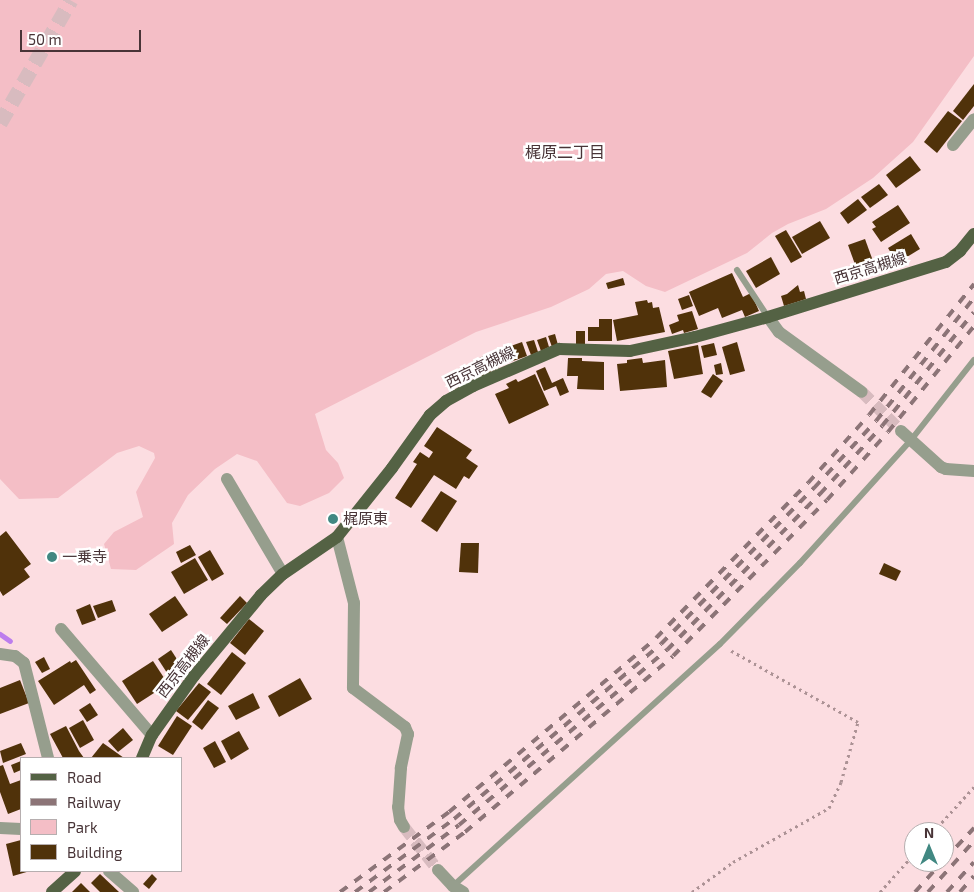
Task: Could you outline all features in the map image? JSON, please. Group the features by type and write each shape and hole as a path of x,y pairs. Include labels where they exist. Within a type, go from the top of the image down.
{"main road":[{"name":"西京高槻線","path":"142,757 152,736 194,676 261,595 282,574 337,537 392,468 430,414 446,401 473,386 559,349 630,351 696,337 768,317 946,262 960,251 974,234"},
{"path":"52,892 74,872"}],"street":[{"path":"953,145 974,119"},
{"path":"768,317 779,332 862,392"},
{"path":"902,431 940,467 946,470 974,470"},
{"path":"227,479 282,574"},
{"path":"337,537 354,603 353,688 405,727 408,734 401,768 398,807 400,820 404,826"},
{"path":"61,629 152,736"},
{"path":"0,654 15,656 24,663 48,757"},
{"path":"0,828 20,829"},
{"path":"438,870 454,890"},
{"path":"110,872 133,892"}],"lane":[{"path":"737,270 768,317"},
{"path":"454,890 720,644 800,564 911,440 974,360"}],"path":[{"path":"692,892 733,862 829,808 841,782 858,722 720,644"},
{"path":"942,822 974,787"},
{"path":"880,892 904,865"}],"green space":[{"path":"0,0 974,0 974,56 913,142 873,178 826,209 788,224 772,233 747,253 665,292 646,286 623,271 606,274 589,289 551,307 476,332 315,414 326,450 338,463 344,478 329,493 300,506 287,503 257,461 237,454 215,469 188,495 172,523 174,544 136,570 111,569 104,544 114,532 143,517 136,492 155,458 154,453 139,446 117,453 58,498 19,499 0,479"}],"building":[{"path":"974,84 974,106 963,120 953,111"},
{"path":"948,111 962,121 937,153 924,142"},
{"path":"910,156 921,170 896,188 886,175"},
{"path":"879,184 888,195 870,208 861,197"},
{"path":"858,199 867,210 848,224 840,213"},
{"path":"898,205 910,223 881,242 872,229 876,227 872,222"},
{"path":"820,221 830,238 802,254 792,237"},
{"path":"786,230 802,257 791,263 775,236"},
{"path":"911,234 920,249 897,263 888,248"},
{"path":"865,239 877,272 860,278 848,245"},
{"path":"771,257 780,274 756,288 746,271"},
{"path":"732,273 743,297 751,293 759,311 745,317 742,310 722,318 718,308 699,316 689,292"},
{"path":"623,278 625,285 608,289 606,283"},
{"path":"798,285 800,292 804,291 806,299 784,306 781,296 787,294"},
{"path":"689,295 693,306 682,310 678,299"},
{"path":"647,300 648,303 652,302 653,308 659,307 665,332 617,341 613,320 638,315 635,302"},
{"path":"692,311 698,329 684,333 683,330 672,334 669,325 679,321 677,315"},
{"path":"599,319 612,319 612,341 588,341 588,327 599,327"},
{"path":"576,331 585,331 585,344 576,344"},
{"path":"555,334 558,345 552,347 548,336"},
{"path":"546,337 549,347 541,351 537,340"},
{"path":"534,340 538,352 531,355 526,342"},
{"path":"522,342 527,356 502,365 497,351"},
{"path":"737,342 745,371 730,375 722,347"},
{"path":"714,343 717,355 704,358 701,346"},
{"path":"698,345 703,374 674,379 668,351"},
{"path":"491,352 499,368 478,379 470,363"},
{"path":"568,358 582,358 582,361 604,362 604,390 577,389 578,376 567,376"},
{"path":"642,358 643,363 665,360 667,387 620,391 617,364 627,363 627,360"},
{"path":"721,363 723,374 716,375 714,365"},
{"path":"545,367 552,383 563,378 569,392 560,396 556,386 544,391 536,371"},
{"path":"535,374 549,405 509,424 495,394 509,388 506,384 516,379 518,382"},
{"path":"713,374 723,381 711,398 701,392"},
{"path":"437,427 472,450 466,458 478,466 469,479 464,476 456,489 434,475 411,508 395,498 417,464 413,462 420,452 429,458 433,452 424,446"},
{"path":"441,491 457,501 437,532 421,521"},
{"path":"6,531 31,564 24,569 30,577 3,596 0,591 0,536"},
{"path":"461,543 479,543 478,573 459,572"},
{"path":"190,545 196,555 181,563 176,552"},
{"path":"210,550 224,574 212,581 198,557"},
{"path":"195,558 208,580 184,594 171,572"},
{"path":"884,563 901,571 896,581 879,574"},
{"path":"175,596 188,615 162,632 149,614"},
{"path":"240,596 247,603 227,624 220,618"},
{"path":"112,600 116,611 98,618 93,606"},
{"path":"90,604 96,620 82,625 76,610"},
{"path":"249,619 264,631 245,655 230,643"},
{"path":"171,650 184,670 171,679 158,659"},
{"path":"232,652 246,663 221,695 207,684"},
{"path":"44,657 50,669 42,673 35,662"},
{"path":"76,660 96,690 90,694 84,685 54,705 38,681 70,661 71,663"},
{"path":"153,661 168,684 137,704 122,681"},
{"path":"300,678 312,699 279,717 268,696"},
{"path":"20,680 29,703 0,714 0,688"},
{"path":"199,683 211,692 188,720 176,711"},
{"path":"253,693 260,708 236,720 228,706"},
{"path":"208,700 219,708 202,730 192,722"},
{"path":"90,703 98,715 87,722 79,710"},
{"path":"177,716 192,726 173,755 158,746"},
{"path":"83,720 94,740 80,748 69,728"},
{"path":"66,726 83,757 62,757 50,734"},
{"path":"123,728 133,740 118,752 108,741"},
{"path":"239,731 249,749 231,760 221,741"},
{"path":"215,741 226,762 214,768 203,748"},
{"path":"21,743 26,754 3,763 0,751"},
{"path":"103,743 123,757 92,757"},
{"path":"20,761 20,770 14,773 11,765"},
{"path":"3,765 10,784 20,780 20,809 8,814 0,792 0,766"},
{"path":"20,840 20,872 27,872 13,876 6,844"},
{"path":"100,874 119,892 100,892 91,883"},
{"path":"152,874 157,879 149,889 143,884"},
{"path":"81,883 90,892 72,892"}],"waterway":[{"path":"0,634 10,641"}],"tunnel":[{"path":"0,123 71,0"},
{"path":"862,392 901,431"},
{"path":"404,827 438,870"}],"railway":[{"path":"340,892 449,812 656,638 808,483 869,415 974,284"},
{"path":"355,892 454,819 661,644 814,488 876,421 974,298"},
{"path":"369,892 459,825 667,650 820,494 882,426 974,312"},
{"path":"384,892 465,832 673,656 827,500 888,432 974,326"},
{"path":"954,849 974,828"},
{"path":"928,892 974,841"},
{"path":"947,892 974,862"},
{"path":"915,892 933,872"},
{"path":"960,892 974,876"}],"place":[{"name":"梶原東","path":"333,519"},
{"name":"一乗寺","path":"52,557"}],"district":[{"name":"梶原二丁目","path":"565,152"}]}
